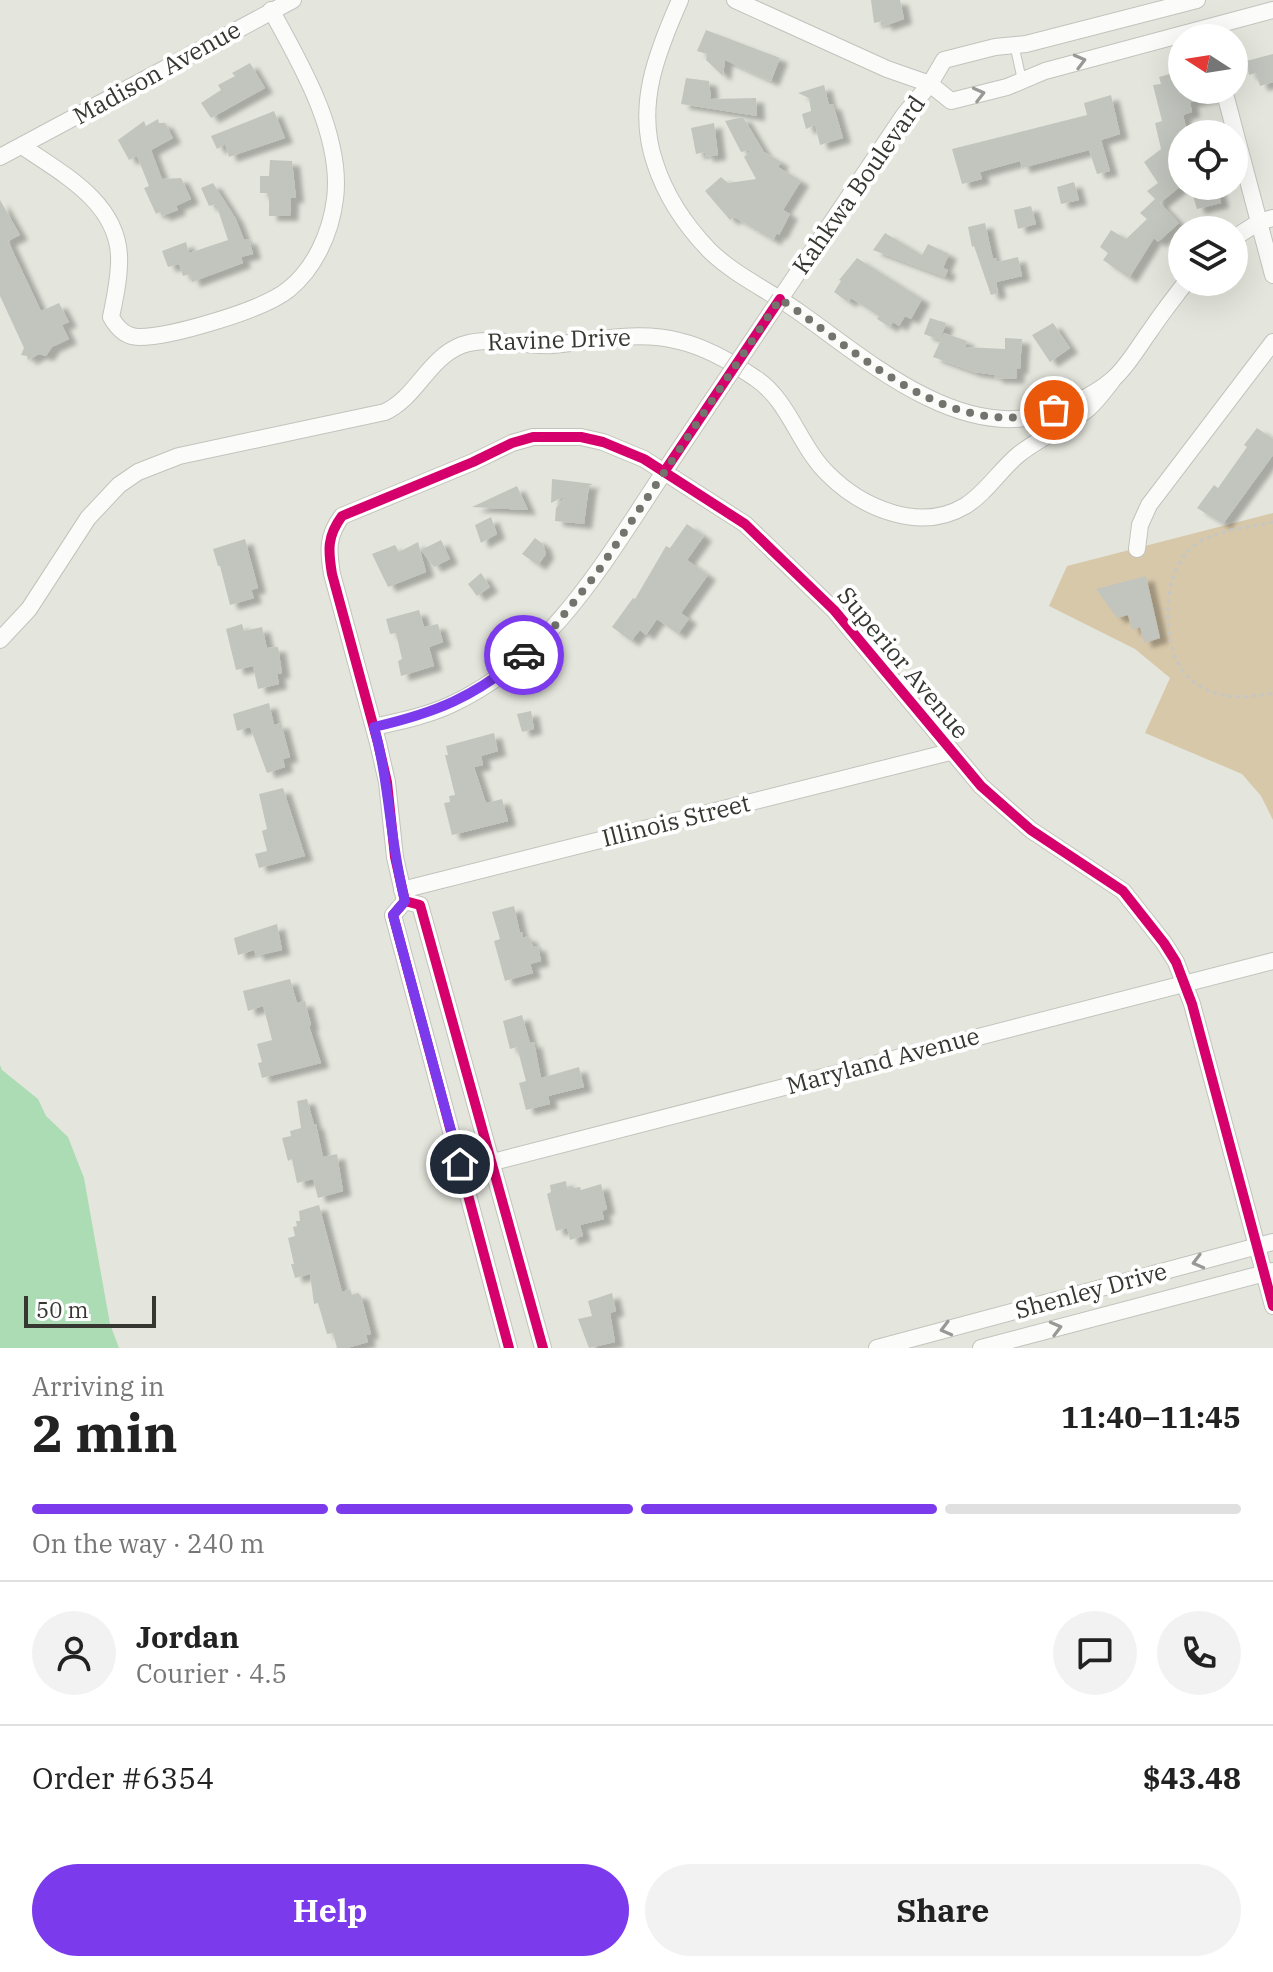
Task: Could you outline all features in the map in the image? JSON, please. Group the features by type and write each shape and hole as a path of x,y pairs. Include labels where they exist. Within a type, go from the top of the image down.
{"street":[{"name":"Madison Avenue","path":"0,157 293,0"},
{"path":"680,0 651,75 647,131 653,161 671,201 685,223 711,252 906,386 967,412 991,417 1034,416 1075,402 1112,381"},
{"path":"735,0 879,66 930,84"},
{"path":"1198,0 1206,24"},
{"name":"Kahkwa Boulevard","path":"374,727 454,704 494,679 536,645 597,573 944,60 1026,44 1198,0"},
{"path":"22,146 88,193 104,211 119,254 111,317 119,331 137,337 206,324 269,302 288,290 303,275 323,240 335,197 335,164 315,99 301,65 271,10"},
{"name":"Kahkwa Boulevard","path":"1234,24 1273,10"},
{"name":"Kahkwa Boulevard","path":"930,84 951,101 1023,81 1045,71 1168,42"},
{"path":"1229,104 1266,220 1273,275"},
{"path":"1248,230 1266,220"},
{"name":"Ravine Drive","path":"0,640 29,609 88,518 119,485 138,472 179,456 385,412 407,396 437,360 461,346 486,341 529,346 599,338 679,340 714,355 765,385 780,402 817,462 828,475 862,501 883,510 934,518 966,505 1016,457 1089,408 1129,361 1176,296"},
{"path":"1137,549 1140,525 1149,505 1273,342"},
{"name":"Superior Avenue","path":"374,727 327,548 330,534 342,516 512,443 533,437 581,437 603,442 644,459 745,524 834,610 981,786 1031,830 1123,891 1164,943 1192,1004 1265,1244 1273,1306"},
{"path":"374,727 387,782 391,827 404,896 393,915 509,1348"},
{"name":"Illinois Street","path":"404,896 950,752"},
{"path":"404,896 420,905 543,1348"},
{"name":"Maryland Avenue","path":"493,1162 1273,961"},
{"name":"Shenley Drive","path":"877,1348 910,1344 1265,1244"},
{"name":"Shenley Drive","path":"981,1348 1269,1272"}],"lane":[{"path":"1014,44 1023,81"}],"path":[{"path":"1273,522 1211,536 1191,548 1178,564 1167,606 1170,639 1177,663 1191,680 1218,695 1243,698 1273,693"}],"shaded area":[{"path":"1273,513 1273,820 1261,796 1242,774 1145,733 1170,678 1135,649 1049,606 1067,566"},
{"path":"0,1065 38,1099 46,1116 68,1137 84,1178 110,1324 119,1348 0,1348"}],"building":[{"path":"871,0 900,0 904,19 884,26 883,21 874,23"},
{"path":"706,30 780,58 771,81 725,60 723,76 706,60 707,54 697,51"},
{"path":"1273,54 1273,82 1260,86 1256,73 1249,75 1248,60"},
{"path":"250,63 265,88 211,118 201,103 221,90 218,85 235,76 232,73"},
{"path":"1168,74 1168,104 1190,104 1192,112 1183,115 1184,120 1168,120 1168,196 1160,203 1172,216 1168,216 1168,233 1158,242 1154,238 1129,278 1103,260 1108,253 1100,247 1111,230 1126,239 1147,219 1140,213 1155,199 1147,191 1158,183 1144,162 1161,149 1155,123 1162,121 1153,85 1161,84 1159,77"},
{"path":"686,78 709,81 711,99 756,98 757,116 681,104"},
{"path":"824,85 843,138 820,145 815,125 806,129 802,114 811,111 809,98 798,93"},
{"path":"1111,95 1120,134 1101,140 1110,171 1097,174 1089,150 1022,168 1020,161 980,172 982,179 962,184 952,149 1087,115 1084,103"},
{"path":"274,111 285,138 229,157 225,144 217,149 211,136"},
{"path":"743,117 764,152 781,162 778,167 801,181 783,210 790,214 773,240 734,217 730,220 705,191 721,177 728,183 756,179 744,157 751,150 741,152 725,121"},
{"path":"158,119 159,123 165,123 173,138 151,150 162,179 181,178 191,199 176,206 178,210 162,216 160,212 156,214 144,188 149,186 137,156 129,160 118,140 144,121 146,126"},
{"path":"714,123 718,155 705,157 705,152 696,154 691,128"},
{"path":"270,160 292,161 296,198 291,198 290,216 269,216 269,193 260,193 260,176 269,176"},
{"path":"1074,182 1079,200 1061,204 1057,187"},
{"path":"213,183 236,219 244,240 249,239 253,254 241,257 243,263 192,282 190,274 183,276 179,264 168,267 162,251 186,242 189,253 228,240 216,204 209,206 201,188"},
{"path":"0,200 20,235 8,241 41,311 59,303 69,322 62,325 69,339 52,347 46,356 39,354 28,360 27,356 21,355 24,348 0,296"},
{"path":"1194,200 1220,200 1221,203 1197,209"},
{"path":"1031,206 1036,224 1018,229 1014,210"},
{"path":"985,223 993,259 996,258 997,262 1018,257 1022,276 996,282 998,293 991,295 972,247 968,227"},
{"path":"885,233 922,255 928,244 949,254 943,268 948,270 945,277 873,250"},
{"path":"857,258 922,299 911,319 905,316 899,326 893,322 890,327 851,298 848,302 834,292 839,280"},
{"path":"930,318 946,323 940,340 924,334"},
{"path":"1053,323 1070,348 1050,362 1032,335"},
{"path":"944,333 967,341 965,347 1005,349 1005,338 1022,339 1020,369 1017,369 1016,379 994,378 995,375 974,372 933,357"},
{"path":"1257,428 1273,439 1273,455 1223,524 1197,508 1214,485 1218,488"},
{"path":"552,479 593,484 589,486 584,524 555,521 556,508 565,496 551,503"},
{"path":"517,486 528,510 472,507"},
{"path":"491,517 497,534 481,543 475,525"},
{"path":"687,524 704,536 687,560 708,575 681,613 689,619 678,634 657,619 646,635 640,630 631,641 612,627 635,599 666,546 670,548"},
{"path":"535,538 543,544 546,554 538,565 522,554"},
{"path":"245,539 258,588 251,590 254,598 230,605 213,549"},
{"path":"441,540 450,559 434,567 421,550"},
{"path":"418,542 426,572 388,587 372,554 395,545 399,552"},
{"path":"481,573 490,587 477,596 468,584"},
{"path":"1146,576 1160,638 1144,643 1140,627 1132,630 1128,615 1117,618 1096,589"},
{"path":"419,610 424,627 438,624 443,642 429,647 434,666 401,676 398,661 402,659 396,633 390,634 386,619"},
{"path":"242,624 244,631 262,627 267,648 278,647 282,673 277,674 279,684 258,689 253,666 236,670 226,629"},
{"path":"269,703 274,725 281,723 290,757 283,759 285,767 267,773 250,727 237,731 233,714"},
{"path":"531,711 534,729 522,732 517,714"},
{"path":"494,733 498,751 481,756 483,765 474,767 486,803 502,799 508,821 452,835 444,803 450,802 449,796 455,795 445,755 448,755 446,746"},
{"path":"283,788 305,856 259,868 255,854 267,851 262,831 267,829 259,794"},
{"path":"514,906 520,933 523,938 528,936 533,946 538,946 541,961 530,964 533,973 505,981 494,941 500,939 492,912"},
{"path":"277,924 282,950 256,956 254,950 238,955 234,938"},
{"path":"290,979 297,1003 305,1001 321,1063 262,1078 257,1044 272,1040 263,1006 248,1011 243,991"},
{"path":"522,1015 530,1043 534,1042 541,1078 579,1067 584,1087 548,1096 550,1104 526,1110 519,1083 526,1081 517,1047 510,1049 503,1021"},
{"path":"307,1099 323,1157 337,1154 343,1191 318,1198 313,1179 297,1183 292,1159 288,1161 282,1138 291,1136 290,1131 301,1128 297,1101"},
{"path":"566,1181 567,1189 580,1187 581,1190 601,1184 607,1209 602,1211 604,1219 580,1225 583,1236 570,1240 567,1228 556,1231 547,1194 551,1192 550,1185"},
{"path":"319,1205 342,1292 350,1289 352,1295 358,1293 361,1296 371,1334 366,1335 368,1342 347,1348 337,1348 333,1333 327,1334 318,1303 314,1304 310,1274 295,1278 291,1264 294,1264 288,1238 295,1236 293,1227 297,1226 296,1221 300,1221 299,1211"},
{"path":"612,1293 616,1311 610,1313 615,1342 589,1348 578,1319 592,1316 588,1301"}],"cycle path":[{"path":"664,472 780,299"},
{"path":"405,901 395,857 387,782 332,574 330,544 337,523 342,516 512,443 533,437 581,437 603,442 644,459 745,524 834,610 981,786 1031,830 1123,891 1164,943 1176,962 1192,1004 1273,1306"},
{"path":"509,1348 393,915 405,901 420,905 543,1348"}],"way so far":[{"path":"524,655 554,627 597,573 780,299 833,338 924,396 967,412 991,417 1034,416 1054,410"}],"route":[{"path":"460,1164 393,915 405,901 395,857 387,782 374,727 454,704 494,679 524,655"}]}
